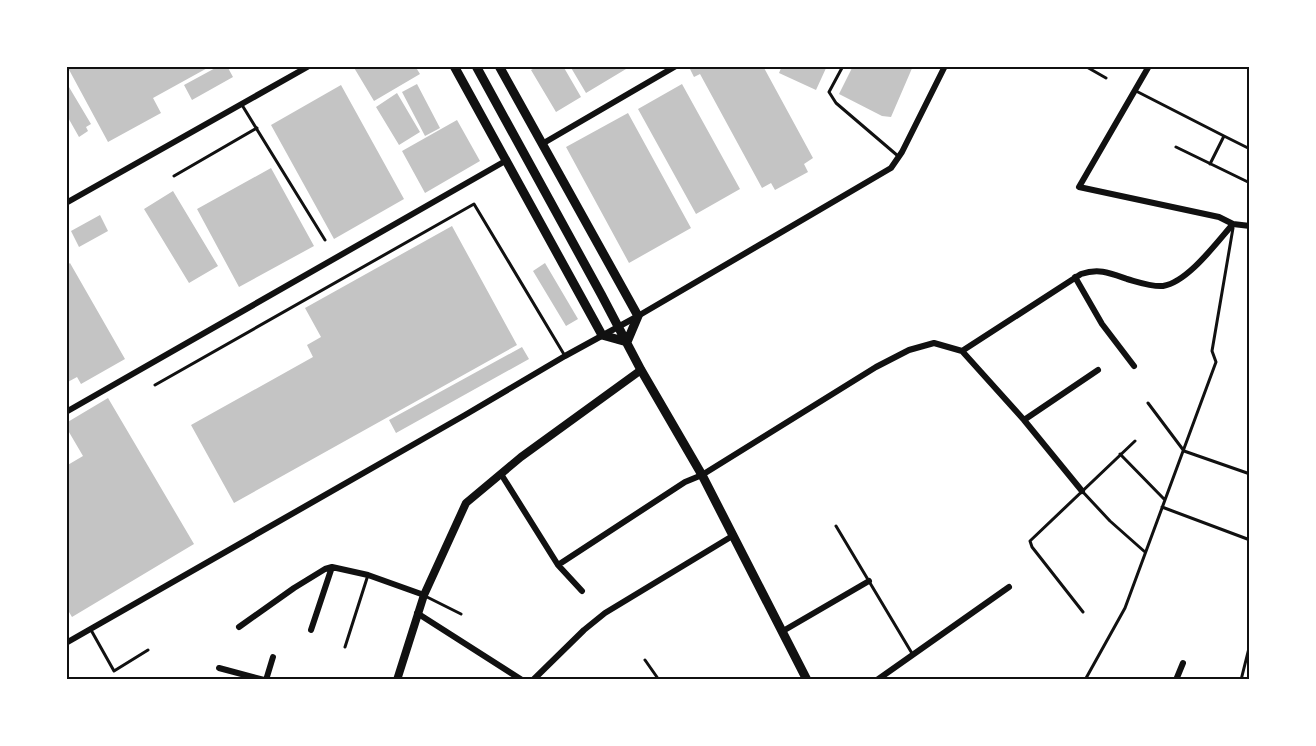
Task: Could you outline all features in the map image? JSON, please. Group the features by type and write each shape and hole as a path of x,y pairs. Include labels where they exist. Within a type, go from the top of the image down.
{"main road":[{"path":"454,66 602,334 627,342"},
{"path":"476,66 602,294 617,327 702,474 783,631 804,679"},
{"path":"499,66 638,316 627,342"}],"street":[{"path":"66,203 309,66"},
{"path":"542,144 676,66"},
{"path":"66,643 602,334 638,316 891,168 945,66"},
{"path":"1149,66 1079,187 1219,217 1233,224 1250,226"},
{"path":"66,412 507,160"},
{"path":"962,351 1089,271 1101,271 1153,286 1167,285 1190,270 1233,224"},
{"path":"1076,278 1102,324 1134,366"},
{"path":"558,565 685,482 702,474 873,368 909,350 934,343 962,351 1024,420 1082,491"},
{"path":"397,680 424,595 466,503 521,457 641,370"},
{"path":"1024,420 1098,370"},
{"path":"501,474 558,565 582,591"},
{"path":"533,680 584,630 605,613 734,535"},
{"path":"239,627 294,588 332,567 368,575 424,595"},
{"path":"311,630 332,567"},
{"path":"783,631 869,581"},
{"path":"877,680 1010,587"},
{"path":"417,613 522,680"},
{"path":"219,668 265,680 273,657"},
{"path":"1176,680 1183,663"}],"lane":[{"path":"843,66 830,91 830,96 899,156"},
{"path":"1085,66 1106,78"},
{"path":"1136,91 1250,149"},
{"path":"241,103 325,240"},
{"path":"174,176 257,128"},
{"path":"1210,164 1224,136"},
{"path":"1176,147 1250,183"},
{"path":"155,385 474,204 565,356"},
{"path":"1085,680 1125,608 1216,362 1212,351 1233,224"},
{"path":"1148,403 1184,451 1250,474"},
{"path":"1083,612 1032,547 1030,541 1135,441"},
{"path":"1120,454 1164,499"},
{"path":"1082,491 1110,521 1145,552"},
{"path":"1162,507 1250,540"},
{"path":"836,526 913,655"},
{"path":"345,647 368,575"},
{"path":"424,595 461,614"},
{"path":"91,630 114,671 148,650"},
{"path":"1241,680 1250,644"},
{"path":"645,660 659,680"}],"building":[{"path":"67,66 211,66 153,98 161,113 108,142"},
{"path":"219,66 227,66 233,77 192,100 184,85"},
{"path":"353,66 415,66 420,74 374,101"},
{"path":"538,66 563,66 581,97 556,112 531,70"},
{"path":"570,66 631,66 586,93"},
{"path":"763,66 813,158 804,164 808,172 775,190 771,183 762,188 700,74 694,77 689,67"},
{"path":"782,66 827,66 816,90 779,73"},
{"path":"853,66 913,66 891,117 882,116 839,94"},
{"path":"66,82 91,124 86,127 88,131 79,137 66,114"},
{"path":"417,84 440,128 425,136 402,92"},
{"path":"682,84 740,189 696,214 638,109"},
{"path":"341,85 404,199 334,239 271,125"},
{"path":"397,93 420,132 399,145 376,107"},
{"path":"628,113 691,228 629,263 566,147"},
{"path":"457,120 480,161 425,193 402,151"},
{"path":"271,168 314,246 239,287 197,209"},
{"path":"173,191 218,266 189,283 144,209"},
{"path":"100,215 108,231 79,247 71,231"},
{"path":"452,226 517,345 234,503 191,425 313,357 307,345 321,337 305,308"},
{"path":"70,263 125,359 81,384 77,377 66,383 66,266"},
{"path":"545,263 578,319 566,326 533,271"},
{"path":"522,347 529,359 396,433 389,420"},
{"path":"108,398 194,544 72,617 66,607 66,466 83,456 66,427 66,423"}]}
